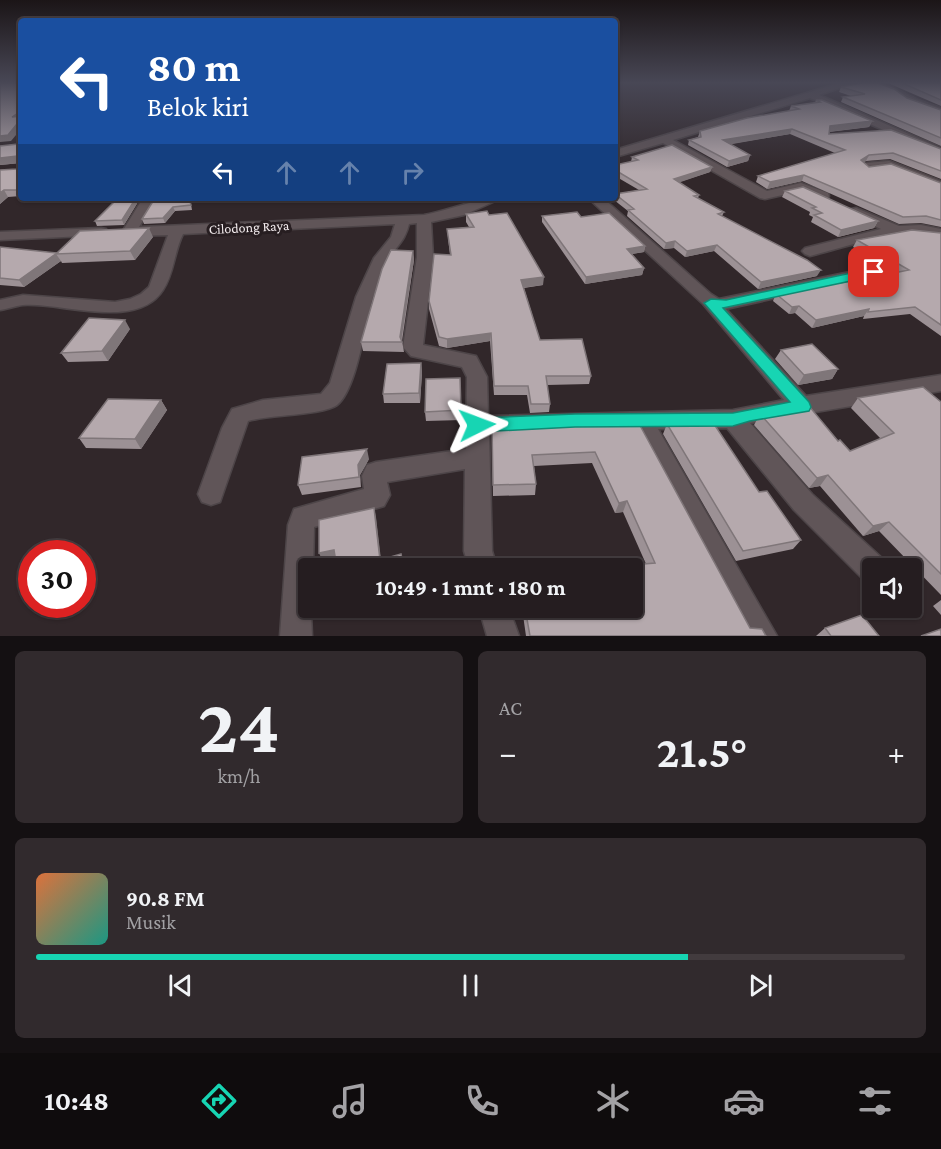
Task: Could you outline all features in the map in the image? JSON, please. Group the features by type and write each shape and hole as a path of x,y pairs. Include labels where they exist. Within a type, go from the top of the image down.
{"street":[{"path":"618,153 754,113"},
{"path":"850,113 941,152"},
{"path":"866,132 889,130"},
{"path":"665,140 765,195 801,187 898,231"},
{"path":"866,167 889,165 941,185"},
{"path":"129,232 148,201"},
{"name":"Cilodong Raya","path":"0,236 424,219 459,212 487,201"},
{"path":"598,201 711,303 803,407"},
{"path":"424,219 424,257 413,347 418,351 469,361 477,377 478,551 480,558"},
{"path":"211,494 233,428 240,415 263,408 323,402 330,399 340,385 365,297 382,258 398,238 398,220"},
{"path":"810,250 898,231 918,229 941,234"},
{"path":"0,305 23,300 115,307 128,306 141,301 159,285 165,272 169,247 178,230"},
{"path":"711,303 726,304 874,272"},
{"path":"477,425 575,421 733,420 750,414 941,383"},
{"path":"733,420 803,502 862,558"},
{"path":"642,422 761,636"},
{"path":"296,636 303,518 375,498 377,495 374,476 376,473 477,457"},
{"path":"497,618 503,636"}],"building":[{"path":"0,113 18,113 12,117 18,116 18,123 8,135 0,136"},
{"path":"778,113 852,113 872,121 830,126 829,134 891,130 941,149 941,171 893,153 869,155 861,160 869,167 891,164 941,183 941,220 926,216 903,217 804,175 770,182 758,176 845,150 792,129 723,140 750,155 729,161 689,140 701,137 700,131 747,118"},
{"path":"880,113 941,113 941,138"},
{"path":"18,144 18,157 0,158 0,146"},
{"path":"672,145 712,167 674,179 699,195 694,196 724,212 718,214 807,260 821,270 761,282 717,245 687,251 675,241 666,243 628,210 634,209 618,196 618,194 647,189 618,172 618,164 638,160 632,157"},
{"path":"17,169 18,190 4,190 0,193 0,170"},
{"path":"803,187 878,221 841,230 814,215 822,213 812,208 816,207 785,191"},
{"path":"115,201 134,201 122,220 95,221"},
{"path":"153,201 190,201 191,205 173,207 163,218 142,219"},
{"path":"487,211 489,215 507,213 544,277 521,280 540,340 582,339 591,376 546,376 550,404 531,404 528,386 494,386 491,333 447,339 439,337 429,301 434,254 451,255 447,229 474,227 466,214"},
{"path":"577,212 581,217 609,213 645,246 627,249 644,268 586,277 542,216"},
{"path":"149,228 130,251 56,254 80,231"},
{"path":"912,230 941,233 941,325 915,307 868,312 869,309 816,320 799,306 792,307 776,294 836,281 840,283 850,281 877,295 889,274 909,270 857,240"},
{"path":"0,247 57,253 19,280 0,278"},
{"path":"391,250 413,251 400,337 402,342 361,342 382,269"},
{"path":"89,318 125,320 102,351 61,353"},
{"path":"812,344 838,369 804,375 781,350"},
{"path":"421,363 419,393 383,394 387,364"},
{"path":"460,378 461,410 425,412 426,379"},
{"path":"923,387 941,402 941,574 889,522 873,526 828,475 817,478 760,414 809,406 838,441 840,440 850,451 894,433 858,398"},
{"path":"108,399 161,400 135,439 79,438"},
{"path":"637,420 750,628 762,629 766,636 530,636 527,618 643,618 643,564 655,563 627,501 619,503 595,452 532,455 536,484 493,485 492,424"},
{"path":"712,421 759,492 767,491 801,540 743,551 667,424"},
{"path":"367,449 358,465 359,477 298,485 302,457"},
{"path":"374,508 380,558 335,558 334,550 319,553 319,520"},
{"path":"401,554 402,558 387,558"},
{"path":"862,615 862,618 879,636 831,636 825,628"},
{"path":"941,629 941,636 921,636"}],"route":[{"path":"477,425 575,421 733,420 750,414 803,407 711,303 726,304 874,272"}]}
